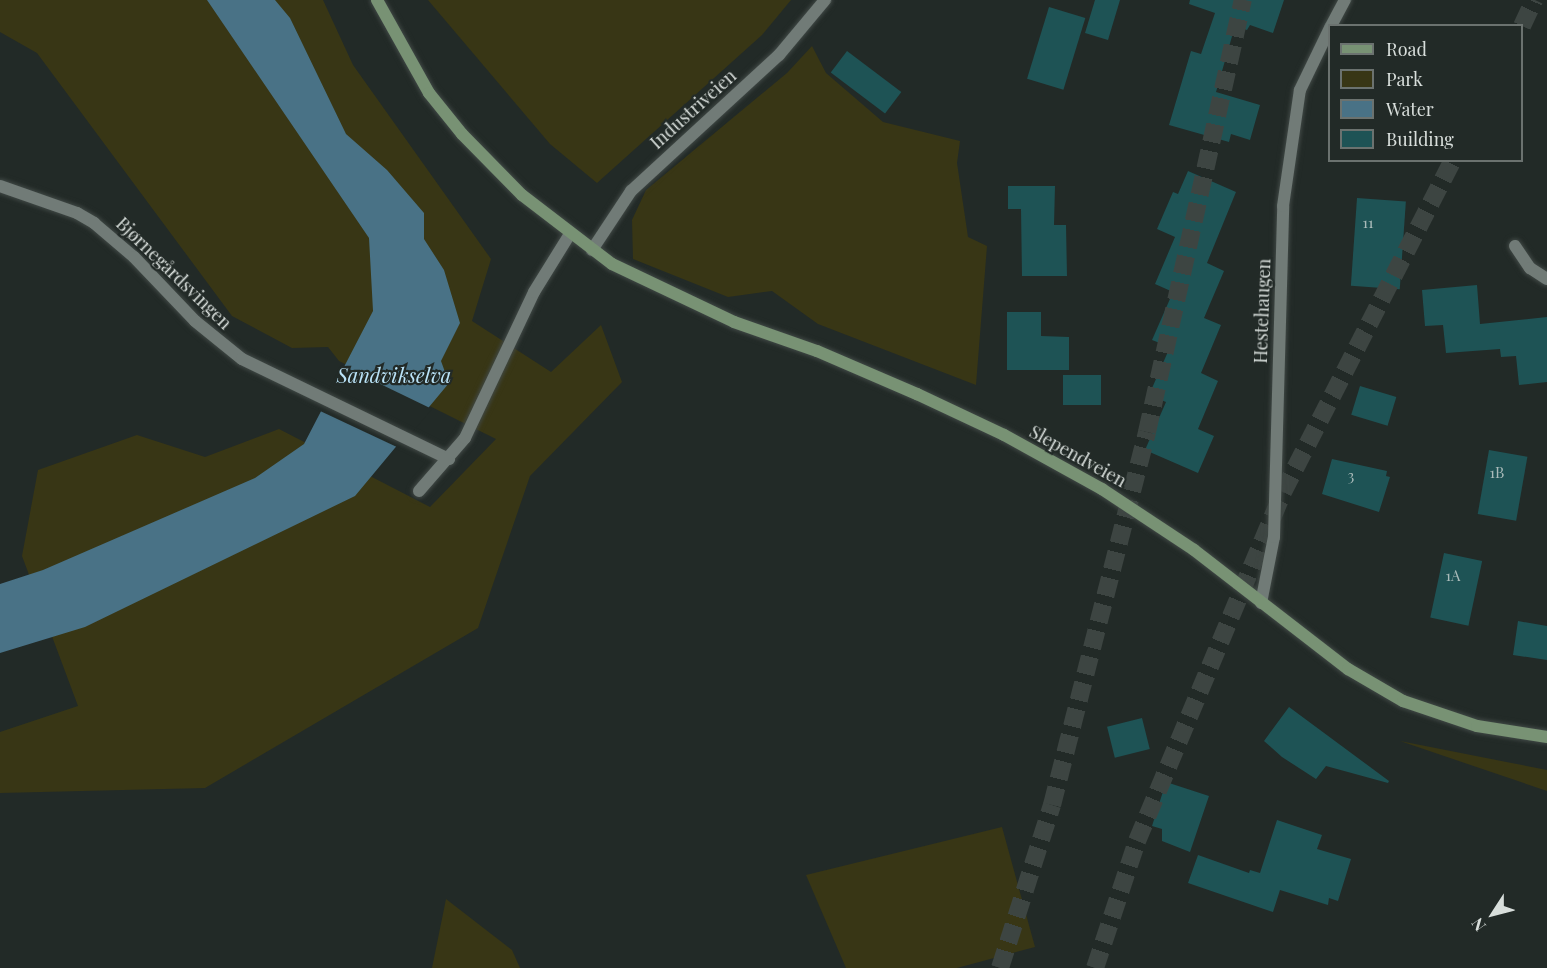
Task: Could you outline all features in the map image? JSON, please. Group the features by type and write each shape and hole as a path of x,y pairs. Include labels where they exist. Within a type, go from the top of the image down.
{"main road":[{"path":"376,0 429,93 462,134 495,170 570,234"},
{"name":"Slependveien","path":"570,234 612,264 688,302 818,351 1004,435 1152,520 1348,669 1403,701 1477,726 1547,737"}],"street":[{"name":"Industriveien","path":"592,250 631,191 780,55 825,0"},
{"name":"Hestehaugen","path":"1332,24 1346,0"},
{"name":"Hestehaugen","path":"1261,603 1274,537 1283,206 1300,90 1328,31"},
{"name":"Bjørnegårdsvingen","path":"0,186 77,213 94,223 226,349 449,459"},
{"path":"419,491 465,438 534,292 570,234"},
{"path":"1515,246 1530,268 1547,279"}],"green space":[{"path":"0,0 323,0 353,65 491,259 472,321 551,372 601,325 622,382 530,476 478,628 205,788 0,793 0,732 78,706 22,556 38,470 137,435 205,457 279,429 430,507 496,439 339,361 328,347 292,348 232,316 37,53 0,32"},
{"path":"428,0 791,0 762,35 597,183 550,144"},
{"path":"812,46 826,73 883,122 960,141 957,163 968,237 987,246 976,385 818,324 772,291 728,297 633,259 632,220 646,190 787,73"},
{"path":"1400,741 1547,770 1547,791"},
{"path":"1002,827 1035,947 957,968 846,968 806,875"},
{"path":"446,899 512,950 520,968 432,968"}],"water":[{"name":"Sandvikselva","path":"207,0 275,0 290,18 346,134 387,170 424,213 424,239 444,270 460,323 441,361 449,383 355,496 85,627 0,653 0,584 43,570 255,478 304,444 373,311 369,238"}],"pier":[{"path":"341,365 432,409 399,448 318,410"}],"building":[{"path":"1095,0 1120,0 1108,40 1085,33"},
{"path":"1190,0 1284,0 1273,33 1250,25 1247,30 1235,26 1216,92 1260,105 1250,140 1231,134 1229,142 1169,125 1191,51 1201,54 1215,13 1189,4"},
{"path":"1049,7 1085,18 1063,90 1027,79"},
{"path":"847,51 901,92 885,113 831,73"},
{"path":"1188,171 1236,192 1207,263 1224,271 1204,318 1221,325 1201,373 1218,381 1198,429 1214,436 1198,473 1145,450 1166,402 1149,395 1170,347 1152,340 1173,292 1155,284 1175,237 1157,229 1173,192 1178,194"},
{"path":"1008,186 1055,186 1054,225 1066,225 1067,276 1022,276 1021,209 1008,209"},
{"path":"1357,198 1406,201 1400,289 1351,286"},
{"path":"1477,285 1480,324 1547,317 1547,382 1519,385 1516,356 1501,357 1500,349 1446,353 1443,325 1425,326 1422,290"},
{"path":"1007,312 1041,312 1041,336 1069,337 1069,370 1007,370"},
{"path":"1063,375 1101,375 1101,405 1063,405"},
{"path":"1360,386 1396,397 1388,426 1351,415"},
{"path":"1489,450 1527,457 1516,521 1478,514"},
{"path":"1332,459 1387,471 1386,476 1390,477 1379,512 1322,494"},
{"path":"1444,553 1482,561 1468,626 1430,618"},
{"path":"1518,621 1547,626 1547,660 1513,655"},
{"path":"1289,707 1389,781 1388,783 1326,766 1316,779 1282,757 1264,741"},
{"path":"1142,718 1150,749 1115,758 1107,727"},
{"path":"1166,782 1209,796 1190,852 1162,841 1162,829 1152,826"},
{"path":"1277,820 1322,835 1317,849 1351,859 1338,901 1329,898 1328,905 1280,890 1273,912 1188,883 1198,855 1249,873 1250,870 1260,873"}],"tunnel":[{"path":"1000,968 1052,805 1147,432 1243,0"},
{"path":"1523,24 1534,0"},
{"path":"1095,968 1137,841 1283,492 1452,162"}]}
